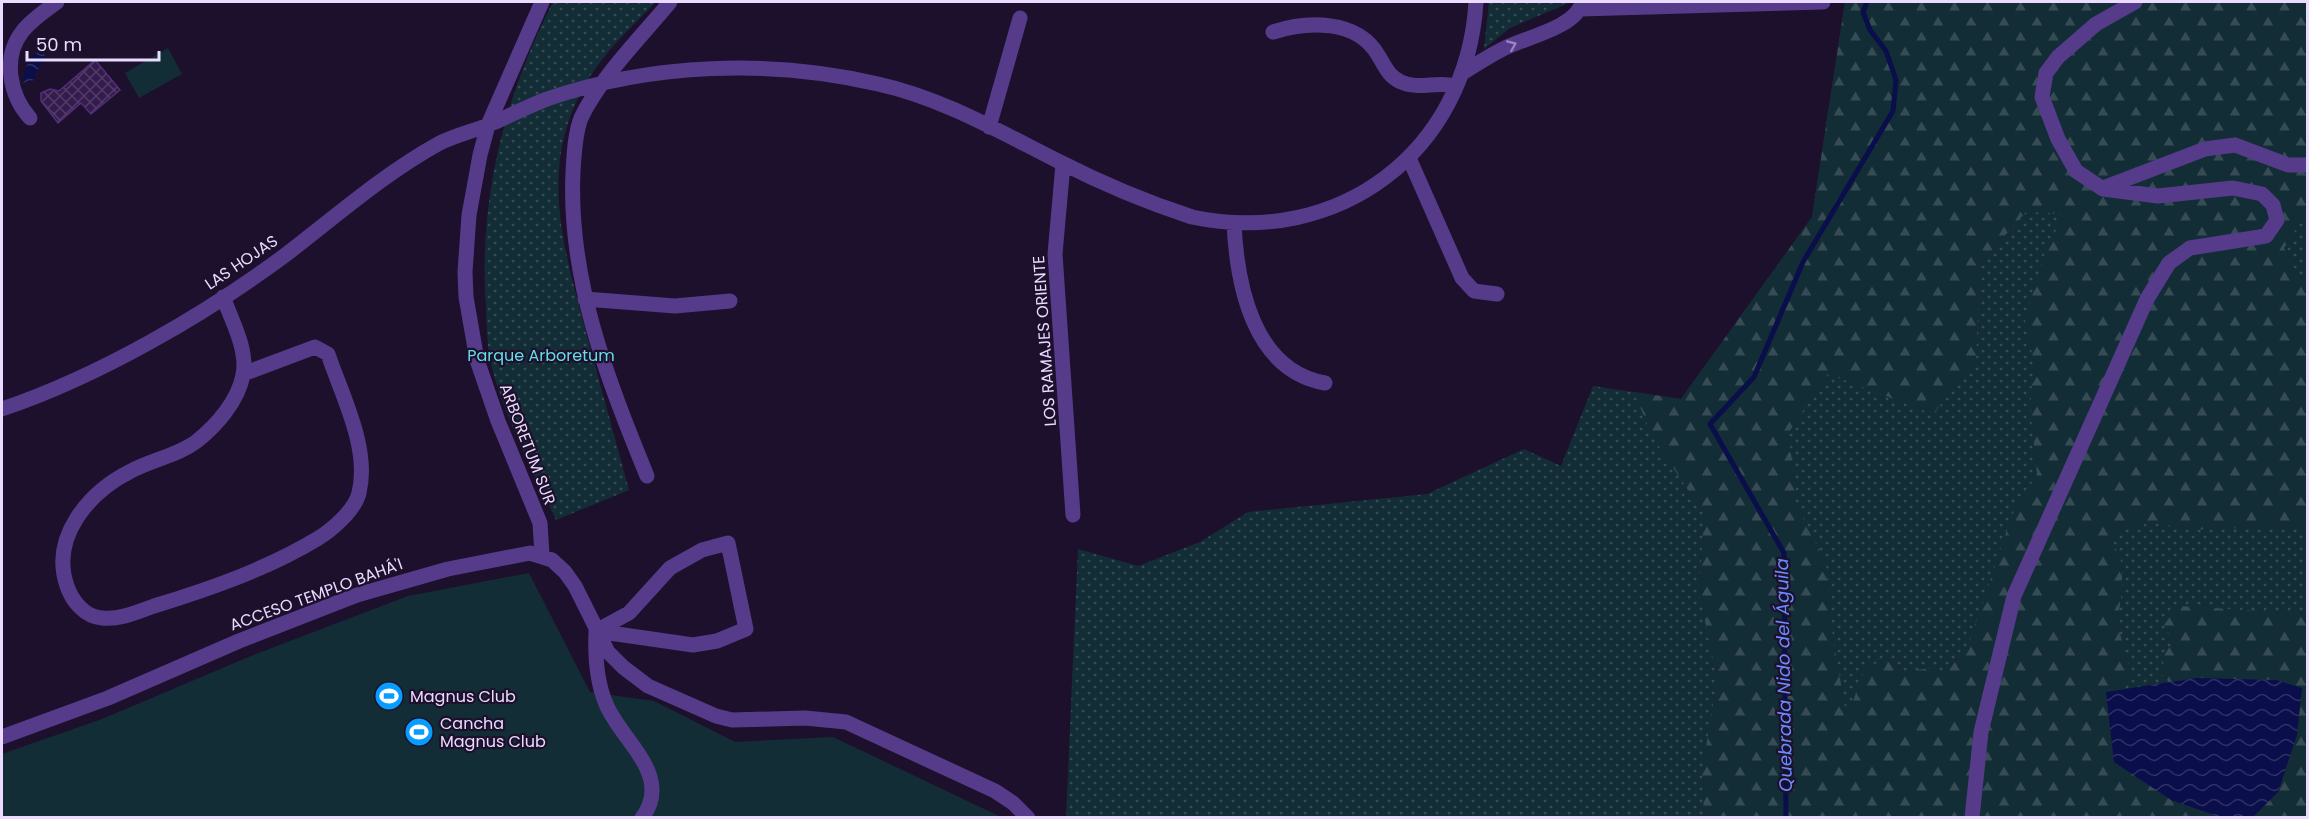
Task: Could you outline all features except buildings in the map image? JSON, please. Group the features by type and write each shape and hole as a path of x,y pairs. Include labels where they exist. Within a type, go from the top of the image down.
{"street":[{"path":"30,118 19,106 12,89 11,72 15,51 20,34 57,2"},
{"name":"ARBORETUM SUR","path":"542,2 488,125 477,165 469,216 466,297 477,360 498,421 540,523 542,555"},
{"path":"647,476 614,395 585,299 574,224 574,154 581,119 602,85 670,2"},
{"path":"488,125 547,99 602,85 697,70 767,68 805,71 880,84 917,94 1063,164 1171,210 1234,224 1278,223 1326,211 1370,189 1409,158 1440,118 1458,80 1471,45 1476,2"},
{"path":"1273,32 1306,25 1346,30 1371,46 1388,73 1402,83 1418,85 1458,80 1502,49 1569,20 1581,5 1823,2"},
{"path":"1972,818 1981,732 2013,596 2147,299 2169,262 2190,248 2266,236 2277,220 2273,205 2262,194 2233,188 2158,196 2103,189 2076,171 2058,139 2042,97 2046,73 2058,57 2096,24 2134,2"},
{"path":"989,127 1020,18"},
{"name":"LAS HOJAS","path":"2,409 104,365 223,297 281,258 397,170 440,142 488,125"},
{"path":"2103,189 2205,148 2235,145 2288,165 2307,165"},
{"path":"1409,158 1462,278 1474,291 1497,294"},
{"name":"LOS RAMAJES ORIENTE","path":"1063,164 1055,254 1073,515"},
{"path":"1234,224 1239,272 1255,325 1270,348 1288,368 1312,381 1325,383"},
{"path":"223,297 242,350 243,374 237,396 219,420 195,442 130,471 104,487 81,512 66,535 62,560 67,587 81,609 100,618 118,618 220,585 318,538 342,518 358,496 363,468 328,354 315,347 243,374"},
{"path":"585,299 675,306 730,301"},
{"path":"728,543 746,629 717,641 693,645 596,631 629,613 670,568 702,550 728,543"},
{"name":"ACCESO TEMPLO BAHÁ'I","path":"2,737 108,699 238,641 357,595 466,565 530,553 542,555"},
{"path":"542,555 565,572 575,586 608,652 648,686 716,716 732,720 805,718 846,722 995,791 1013,803 1028,818"},
{"path":"596,631 595,650 605,702 639,754 652,782 652,796 642,818"}],"green space":[{"name":"Parque Arboretum","path":"553,2 656,2 604,58 579,96 567,126 560,156 558,186 560,216 571,276 629,490 556,520 512,426 492,368 489,354 485,269 486,229 498,151 521,75"},
{"path":"1489,2 1569,3 1510,28 1484,49"},
{"path":"1845,2 2307,2 2307,817 1066,818 1078,549 1138,566 1200,542 1248,512 1427,494 1524,449 1561,466 1593,386 1681,399 1812,217"},
{"path":"1845,2 2307,2 2307,212 2284,248 2307,288 2307,526 2185,530 2157,522 2123,528 2111,537 2122,564 2122,592 2117,623 2131,673 2118,689 2106,692 2171,800 2220,817 1704,817 1702,772 1717,679 1699,592 1704,514 1652,436 1634,392 1681,399 1812,217","holes":["2026,212 2064,214 2045,253 2025,320 2034,363 2030,407 2037,474 2012,515 1969,643 1946,674 1930,668 1906,672 1888,662 1866,665 1847,718 1833,639 1826,563 1796,504 1789,432 1828,374 1933,414 1976,362 1980,263"]},
{"path":"168,48 182,74 139,98 125,73"},
{"name":"Magnus Club","path":"529,573 590,692 654,701 735,742 833,737 1001,817 2,817 2,754 102,719 251,656 408,596"},
{"path":"2178,606 2307,614 2307,817 2253,817 2278,792 2297,735 2276,680 2196,678 2169,682 2161,674 2165,654 2173,642 2164,625"}],"water":[{"path":"43,50 46,60 37,70 34,80 23,83 28,63 34,55"},
{"path":"2196,678 2276,680 2302,688 2297,735 2278,792 2253,817 2220,817 2171,800 2114,762 2106,692"}],"waterway":[{"name":"Quebrada Nido del Águila","path":"1786,818 1784,553 1710,424 1754,377 1803,262 1893,111 1896,80 1886,51 1870,30 1863,12 1867,2"}],"place":[{"name":"Magnus Club","path":"389,696"},
{"name":"Cancha Magnus Club","path":"419,732"}]}
